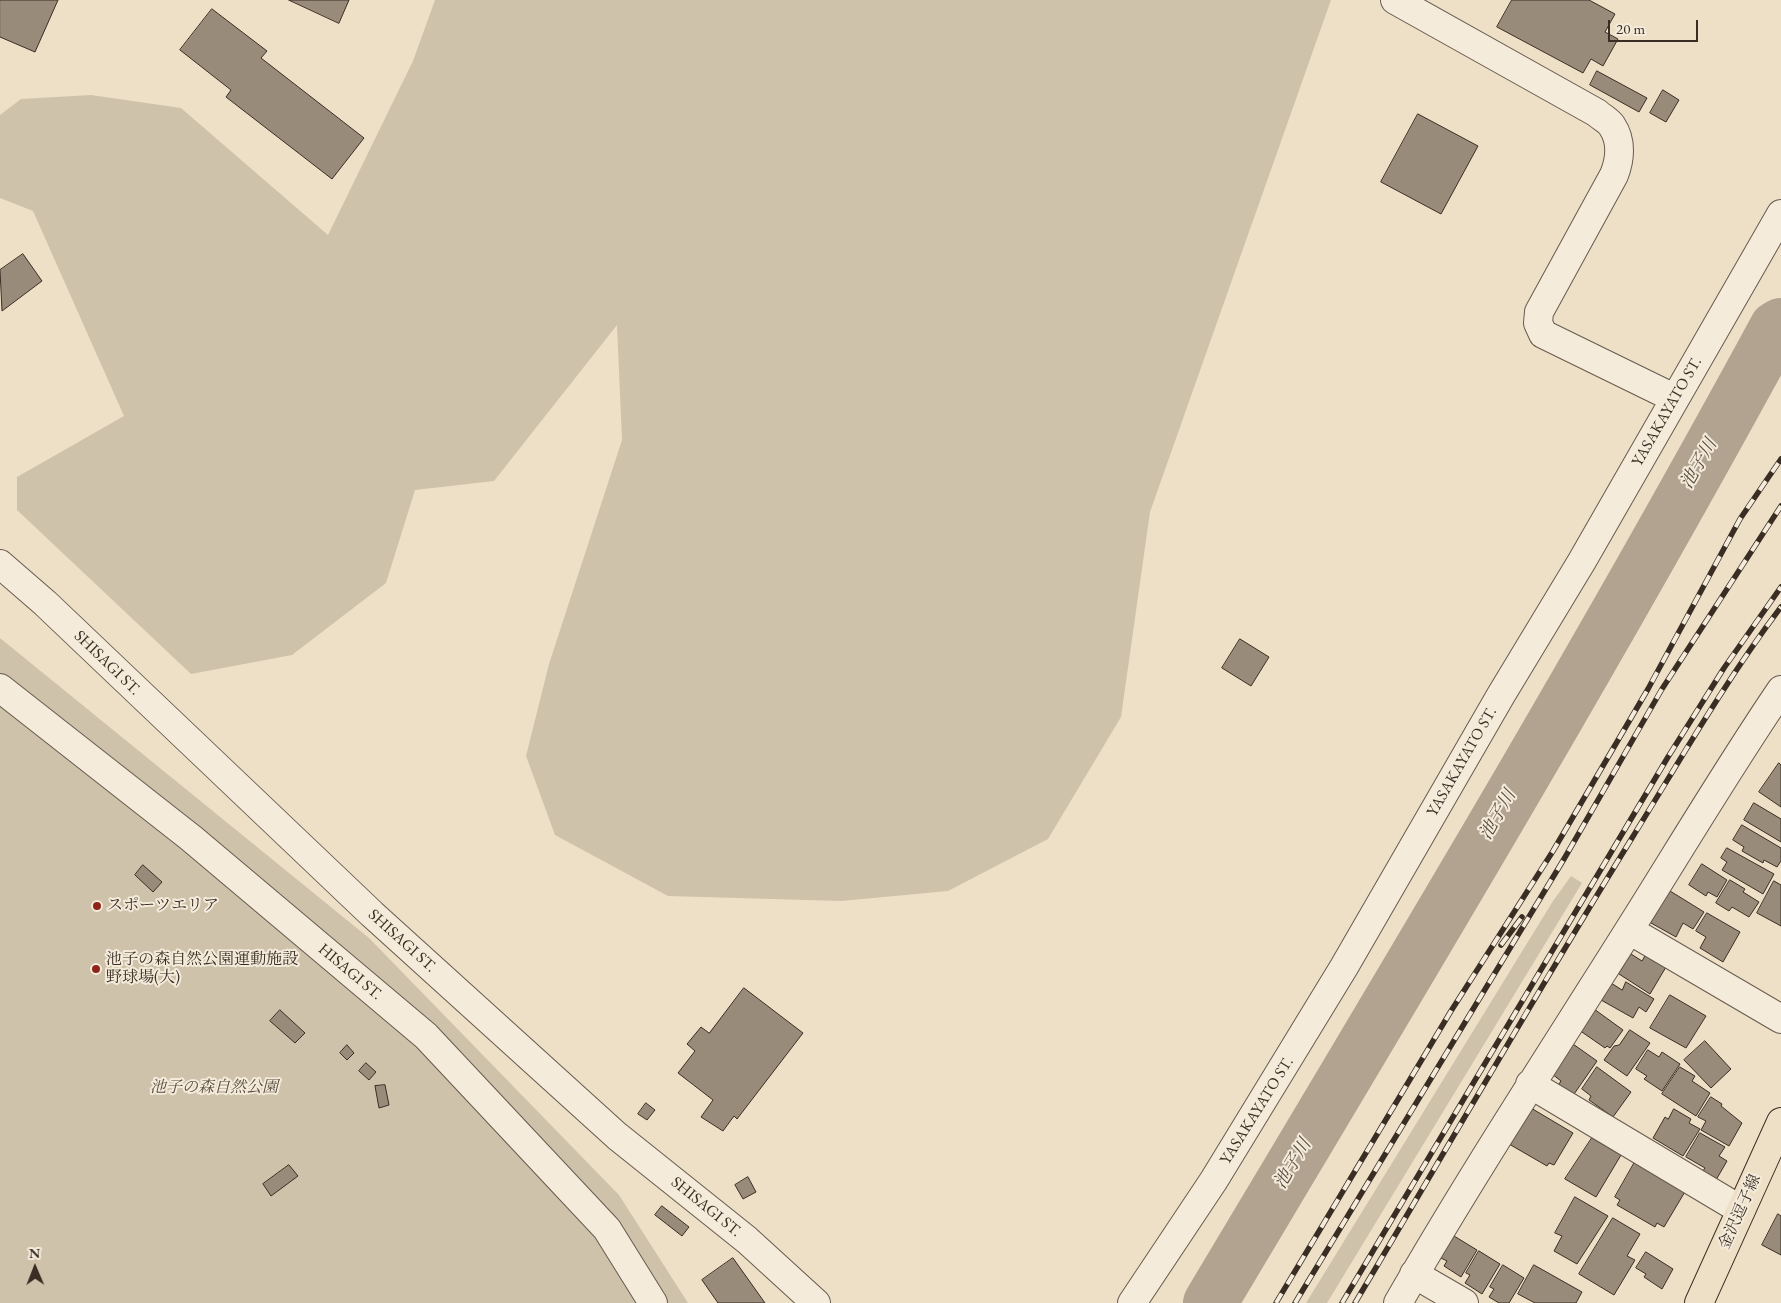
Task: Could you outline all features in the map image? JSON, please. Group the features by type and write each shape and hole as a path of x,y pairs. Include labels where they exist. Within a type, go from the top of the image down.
{"main road":[{"name":"金沢逗子線","path":"1699,1303 1781,1122"}],"street":[{"path":"1395,0 1597,113 1612,126 1618,144 1620,160 1614,175 1539,312 1538,323 1543,334 1674,398"},
{"name":"YASAKAYATO ST.","path":"1132,1303 1219,1172 1334,984 1501,695 1582,562 1674,398 1781,214"},
{"name":"SHISAGI ST.","path":"0,564 45,603 372,914 616,1136 747,1240 816,1303"},
{"name":"HISAGI ST.","path":"0,688 191,838 426,1036 607,1229 653,1303"},
{"path":"1398,1303 1530,1084 1629,930 1741,749 1781,690"},
{"path":"1629,930 1781,1019"},
{"path":"1530,1084 1741,1210"},
{"path":"1414,1274 1464,1303"}],"green space":[{"path":"435,0 1331,0 1150,512 1121,717 1048,839 948,891 841,901 668,896 555,835 526,756 549,664 622,440 617,325 494,481 415,490 386,583 292,655 191,674 17,510 17,477 124,416 33,211 0,198 0,115 21,99 91,95 181,108 328,235 413,61"},
{"name":"スポーツエリア","path":"0,638 369,938 619,1195 688,1303 0,1303"},
{"path":"1571,876 1582,883 1327,1303 1306,1303 1553,901"}],"building":[{"path":"0,0 58,0 35,52 0,37"},
{"path":"289,0 349,0 339,23"},
{"path":"1512,0 1589,0 1615,14 1605,32 1618,39 1603,66 1591,59 1583,73 1497,27"},
{"path":"212,9 267,51 261,58 364,138 332,179 226,97 231,90 180,50"},
{"path":"1597,71 1647,98 1639,112 1590,85"},
{"path":"1663,90 1679,100 1666,122 1650,113"},
{"path":"1418,114 1478,146 1441,214 1381,182"},
{"path":"23,254 42,281 2,311 0,270"},
{"path":"1240,639 1269,657 1251,686 1222,668"},
{"path":"1779,763 1781,765 1781,807 1759,792"},
{"path":"1754,803 1781,819 1781,842 1744,820"},
{"path":"1742,825 1781,848 1781,861 1777,867 1764,860 1763,863 1742,851 1744,847 1733,840"},
{"path":"1727,848 1774,874 1763,894 1722,870 1727,862 1721,858"},
{"path":"1702,864 1727,880 1717,897 1708,892 1706,896 1689,885"},
{"path":"143,865 162,882 153,892 135,875"},
{"path":"1730,880 1745,889 1743,892 1759,902 1749,917 1732,907 1729,911 1716,903"},
{"path":"1774,881 1781,885 1781,926 1757,913"},
{"path":"1670,891 1704,912 1693,929 1683,923 1676,937 1651,923"},
{"path":"1707,913 1740,932 1723,962 1700,948 1706,937 1696,931"},
{"path":"1631,954 1642,961 1646,954 1666,967 1650,994 1619,974"},
{"path":"1626,982 1654,999 1646,1012 1639,1007 1633,1018 1601,1000 1611,983 1622,990"},
{"path":"744,988 803,1033 737,1119 734,1116 723,1131 701,1117 713,1100 678,1073 695,1051 687,1044 701,1027 709,1033"},
{"path":"1670,995 1706,1016 1686,1048 1650,1028"},
{"path":"1594,1009 1623,1030 1610,1048 1607,1046 1605,1048 1579,1030"},
{"path":"280,1010 305,1033 295,1043 270,1021"},
{"path":"1630,1030 1650,1043 1627,1076 1604,1060 1614,1046 1619,1045"},
{"path":"1705,1041 1731,1069 1711,1088 1684,1060"},
{"path":"1573,1044 1597,1061 1572,1097 1557,1087 1561,1081 1552,1074"},
{"path":"347,1045 354,1053 347,1060 340,1053"},
{"path":"1648,1050 1659,1057 1662,1052 1680,1064 1662,1091 1644,1079 1647,1076 1636,1069"},
{"path":"366,1063 376,1072 369,1080 359,1071"},
{"path":"1597,1067 1631,1092 1613,1117 1589,1100 1591,1096 1582,1089"},
{"path":"1680,1067 1695,1076 1692,1081 1710,1093 1696,1116 1662,1094"},
{"path":"385,1085 389,1105 379,1108 375,1086"},
{"path":"1711,1097 1722,1104 1721,1106 1742,1123 1729,1146 1701,1130 1706,1121 1698,1117"},
{"path":"646,1103 655,1110 647,1120 638,1114"},
{"path":"1531,1108 1573,1133 1554,1165 1549,1163 1547,1166 1509,1144"},
{"path":"1674,1109 1691,1119 1689,1123 1700,1129 1683,1156 1653,1138 1665,1117 1668,1119"},
{"path":"1700,1133 1725,1147 1719,1156 1727,1161 1716,1180 1702,1172 1705,1168 1686,1157"},
{"path":"1592,1138 1621,1155 1596,1197 1565,1179"},
{"path":"1636,1160 1686,1190 1664,1227 1657,1223 1655,1227 1617,1205 1620,1200 1615,1197"},
{"path":"289,1165 298,1176 271,1196 263,1184"},
{"path":"748,1177 756,1192 743,1199 735,1185"},
{"path":"1575,1197 1608,1216 1577,1264 1554,1251 1562,1236 1555,1233"},
{"path":"662,1206 689,1227 682,1236 655,1215"},
{"path":"1778,1214 1781,1216 1781,1255 1762,1245"},
{"path":"1613,1218 1640,1234 1627,1256 1635,1260 1614,1295 1579,1274"},
{"path":"1454,1236 1477,1250 1461,1277 1444,1266 1447,1261 1441,1258"},
{"path":"1479,1251 1500,1264 1482,1294 1465,1283 1470,1275 1466,1273"},
{"path":"1646,1252 1673,1269 1662,1289 1644,1277 1646,1274 1636,1268"},
{"path":"733,1258 765,1303 718,1303 702,1280"},
{"path":"1503,1265 1524,1278 1509,1303 1499,1303 1489,1297 1494,1289 1490,1287"},
{"path":"1534,1265 1582,1292 1576,1303 1535,1303 1518,1294"}],"waterway":[{"name":"池子川","path":"1210,1303 1498,818 1639,574 1776,328 1781,325"}],"railway":[{"path":"1276,1303 1451,1011 1553,851 1648,689 1740,519 1781,459"},
{"path":"1295,1303 1564,859 1662,689 1781,506"},
{"path":"1342,1303 1668,757 1724,668 1781,587"},
{"path":"1355,1303 1562,954 1686,750 1741,663 1781,607"},
{"path":"1501,945 1522,917"}],"place":[{"name":"スポーツエリア","path":"97,906"},
{"name":"池子の森自然公園運動施設 野球場(大)","path":"96,969"}],"park label":[{"name":"池子の森自然公園","path":"214,1088"}]}
